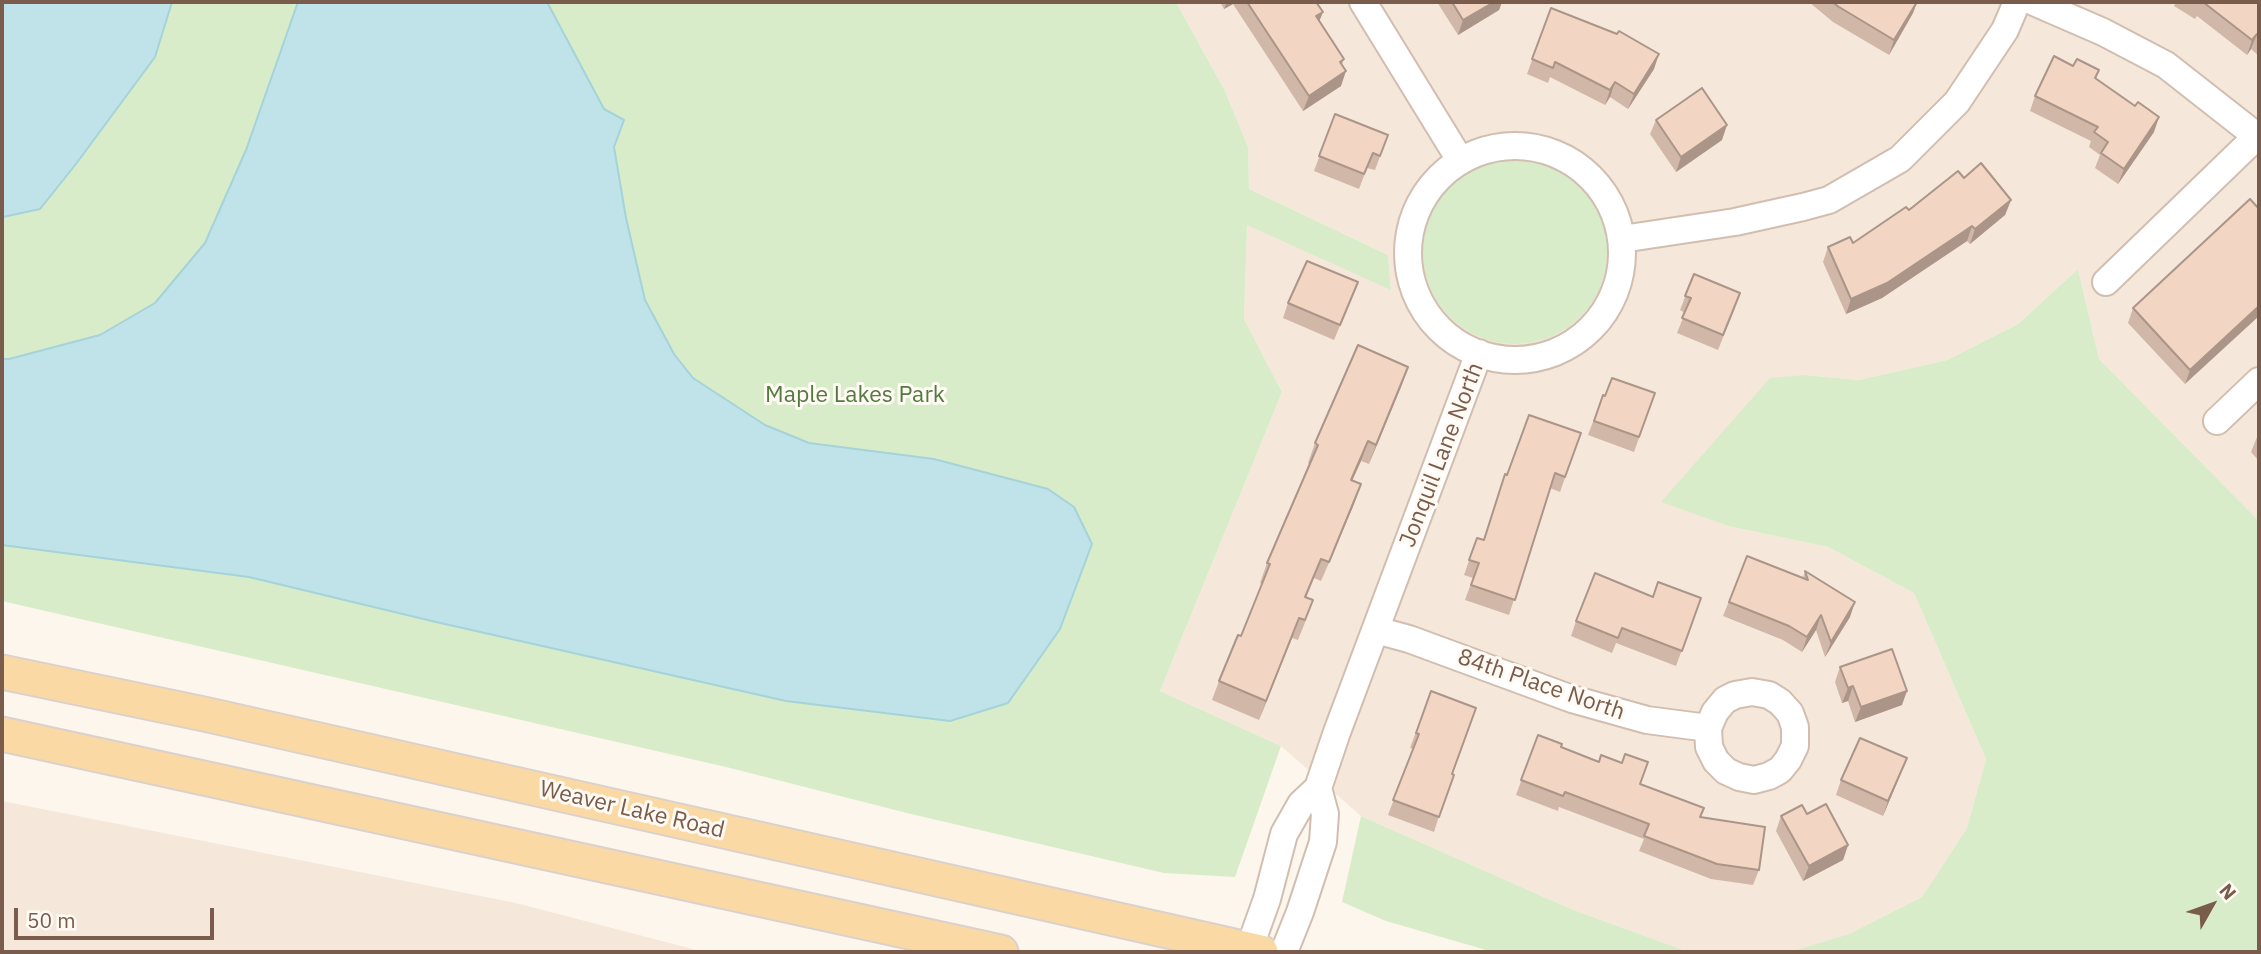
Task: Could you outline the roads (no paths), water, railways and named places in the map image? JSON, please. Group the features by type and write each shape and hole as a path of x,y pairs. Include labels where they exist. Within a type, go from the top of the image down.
{"main road":[{"name":"Weaver Lake Road","path":"2,672 204,714 1253,951"},
{"path":"2,734 1001,952"}],"street":[{"path":"1363,2 1460,160"},
{"path":"1479,354 1456,342 1436,325 1422,304 1412,281 1411,227 1421,201 1438,178 1460,160 1493,147 1528,146 1562,156 1591,176 1611,205 1622,239 1735,222 1816,204 1829,200 1900,159 1957,102 2005,30 2017,2"},
{"path":"2034,2 2103,32 2166,65 2258,137 2106,282"},
{"name":"Jonquil Lane North","path":"1253,951 1284,834 1301,804 1318,788 1479,354 1515,360 1551,354 1583,336 1607,309 1620,275 1622,239"},
{"path":"2217,421 2259,381"},
{"name":"84th Place North","path":"1377,630 1409,639 1572,699 1647,720 1708,728"},
{"name":"Jonquil Lane North","path":"1284,952 1322,842 1325,814 1318,788"}],"water":[{"path":"2,2 172,2 155,57 76,164 40,209 3,217"},
{"path":"298,2 547,2 604,109 624,120 614,147 626,218 645,300 674,354 693,378 765,425 809,443 934,459 1048,489 1074,507 1092,544 1060,629 1008,703 950,721 786,701 249,577 2,545 2,359 100,335 155,303 205,243 246,150"}],"park label":[{"name":"Maple Lakes Park","path":"855,395"}]}
